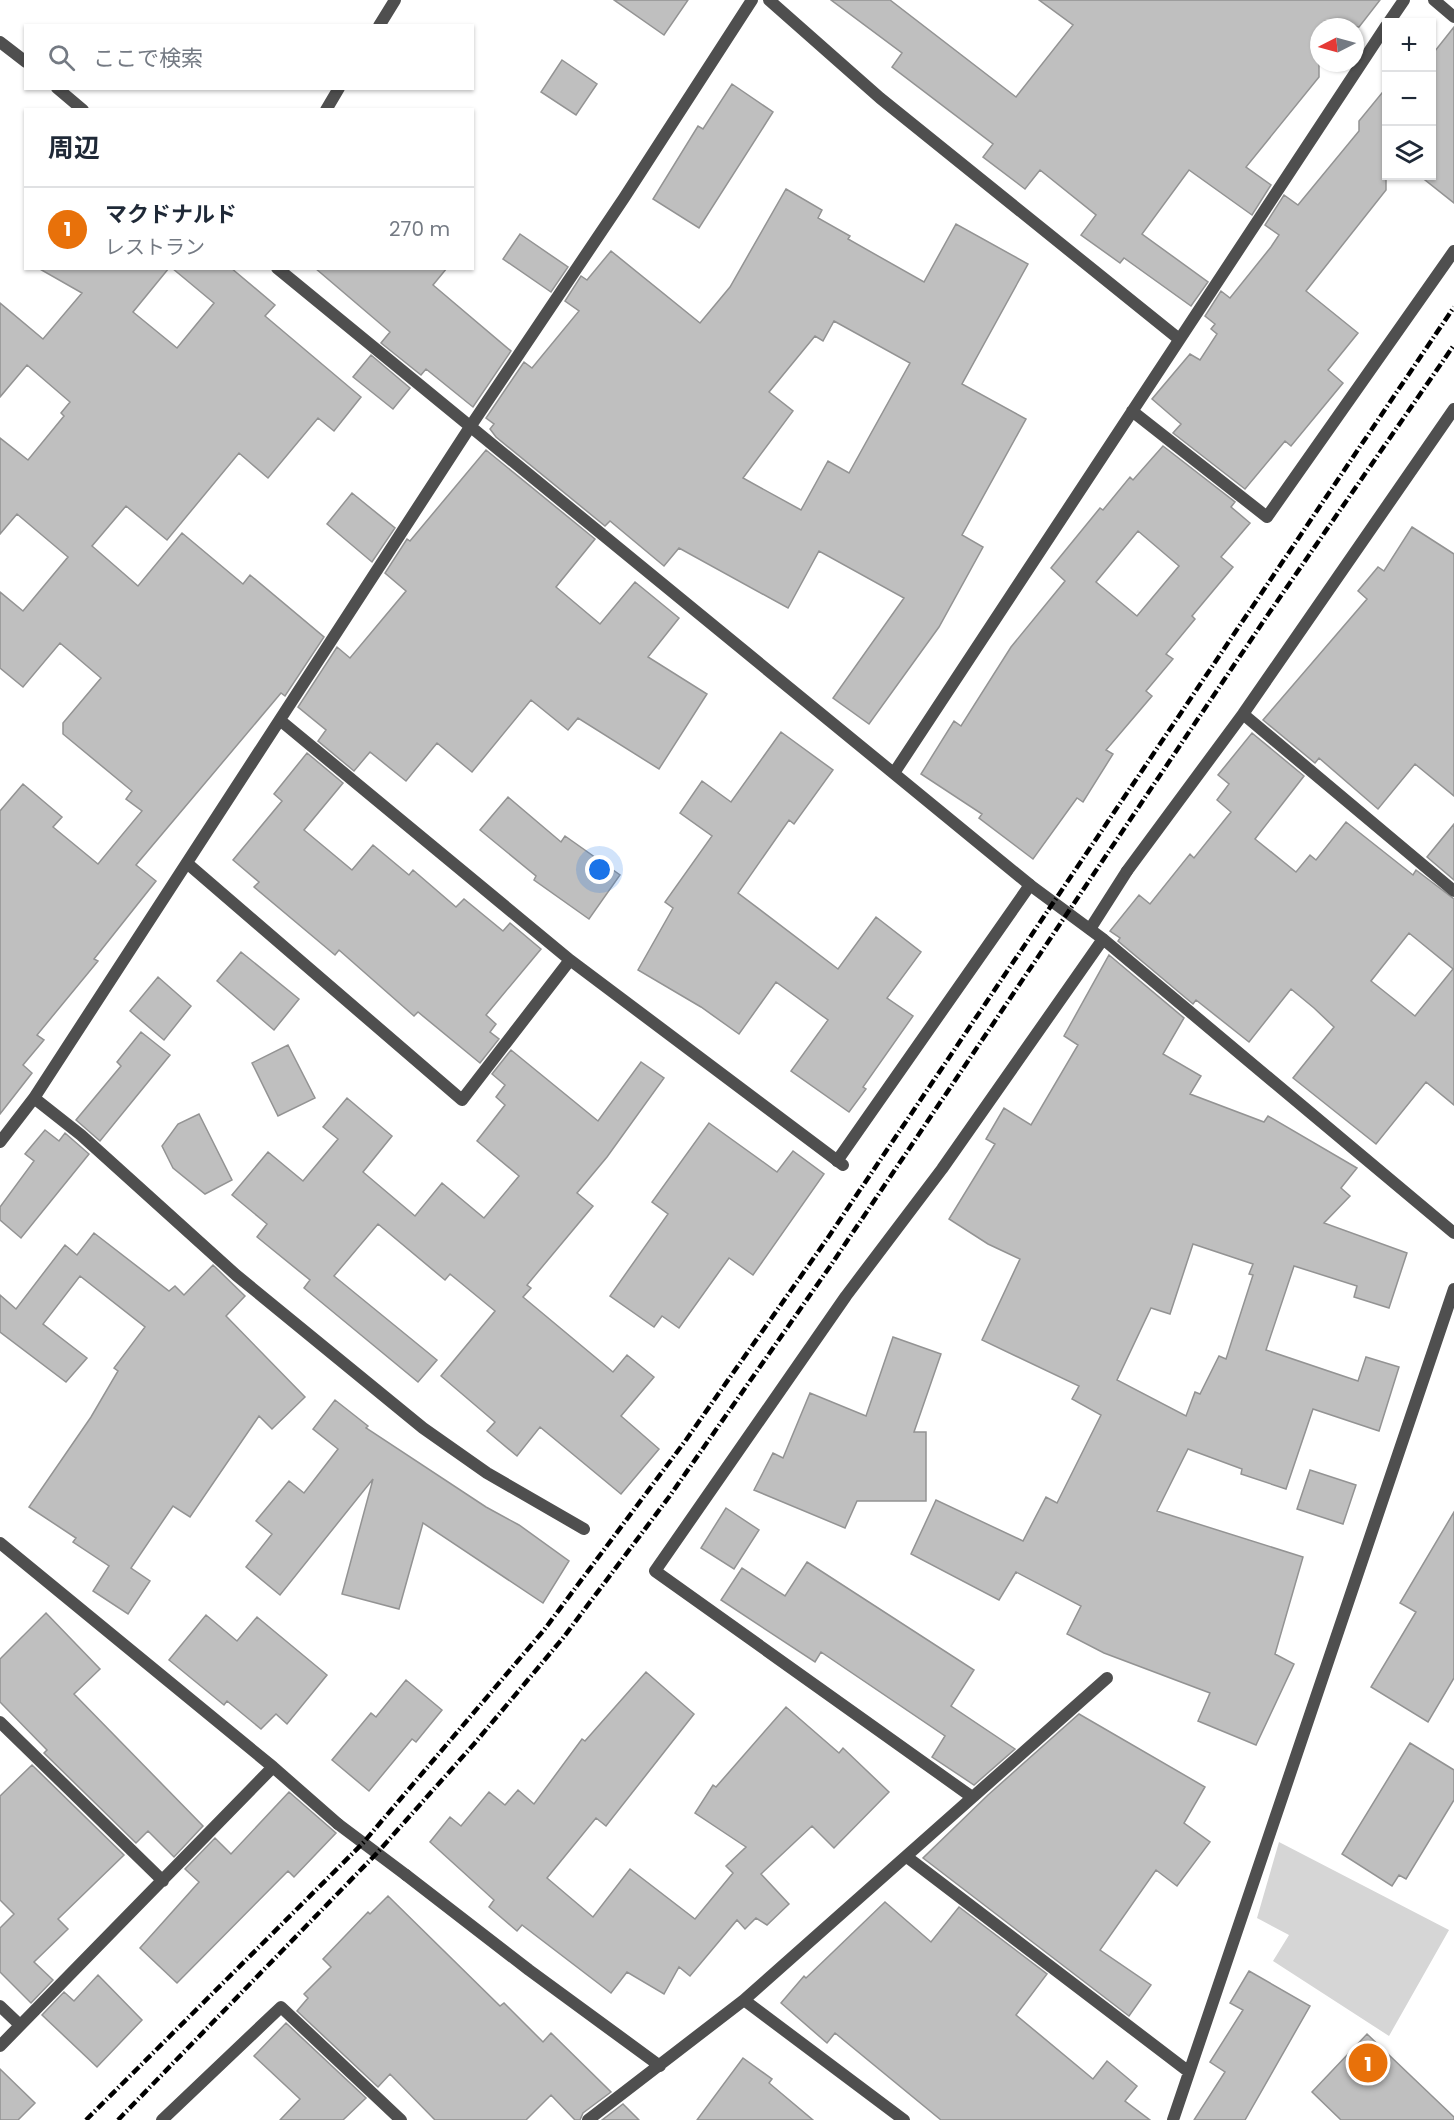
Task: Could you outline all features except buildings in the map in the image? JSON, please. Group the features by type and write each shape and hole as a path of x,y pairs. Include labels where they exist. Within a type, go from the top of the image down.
{"street":[{"path":"380,24 395,0"},
{"path":"0,1142 34,1098 752,0"},
{"path":"769,0 880,98 1179,339"},
{"path":"1392,18 1404,0"},
{"path":"1434,0 1454,15"},
{"path":"894,772 1382,32"},
{"path":"0,42 24,60"},
{"path":"59,90 81,108"},
{"path":"327,108 338,90"},
{"path":"1132,411 1266,517 1454,251"},
{"path":"279,270 1029,885 1103,939 1454,1233"},
{"path":"1090,929 1127,871 1243,714 1454,409"},
{"path":"1243,714 1454,891"},
{"path":"281,722 570,960 840,1163 1029,885"},
{"path":"188,864 462,1100 570,960"},
{"path":"972,1797 655,1571 846,1296 942,1169 1103,939"},
{"path":"34,1098 81,1135 236,1275 423,1428 487,1473 584,1529"},
{"path":"1173,2120 1454,1289"},
{"path":"0,1543 273,1767 338,1824 529,1970 660,2066"},
{"path":"588,2120 744,2000 1107,1678"},
{"path":"0,1722 163,1881"},
{"path":"0,2046 273,1767"},
{"path":"907,1857 1189,2072"},
{"path":"744,2000 904,2120"},
{"path":"0,2007 20,2025"},
{"path":"162,2120 281,2007 401,2120"}],"shaded area":[{"path":"1279,1842 1449,1930 1389,2036 1273,1961 1289,1935 1257,1918"}],"railway":[{"path":"86,2120 363,1843 544,1630 686,1440 827,1239 1454,307"},
{"path":"118,2120 377,1853 474,1744 563,1638 669,1497 831,1265 1267,616 1454,345"}],"place":[{"name":"マクドナルド","path":"1368,2063"}]}
